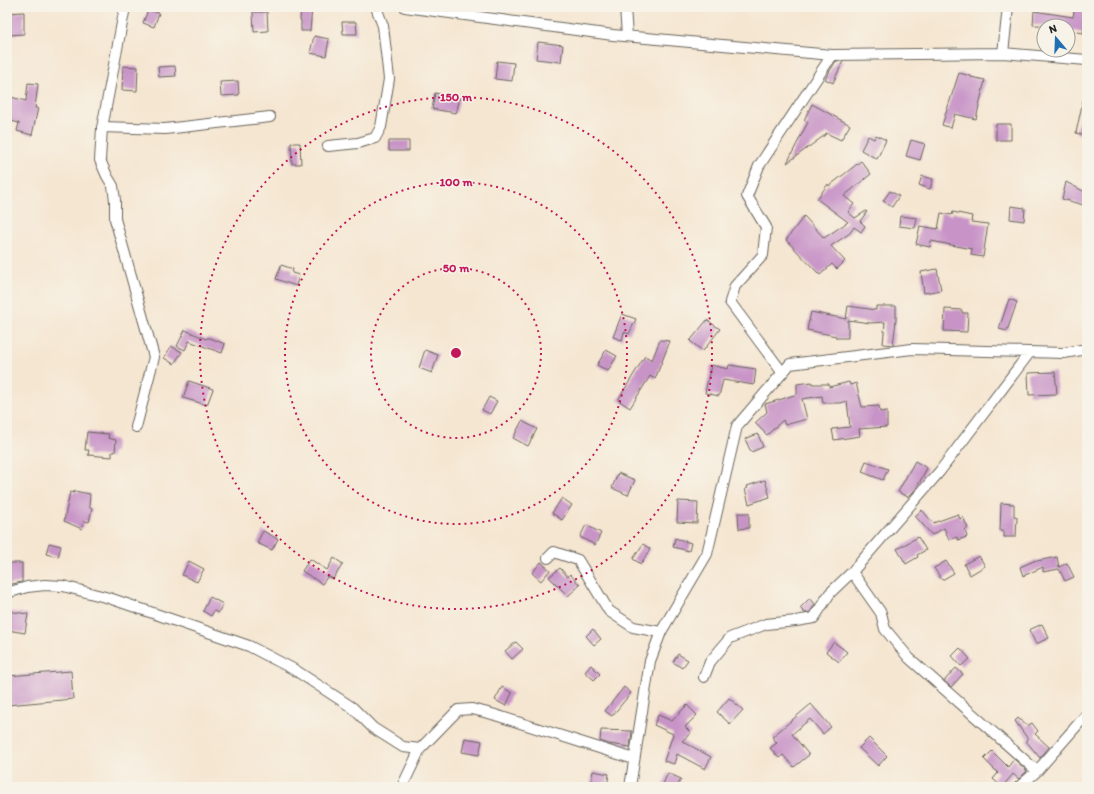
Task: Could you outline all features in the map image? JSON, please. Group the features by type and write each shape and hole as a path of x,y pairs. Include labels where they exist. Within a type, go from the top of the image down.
{"street":[{"path":"124,7 102,127 100,160 106,176 113,186 115,220 154,357 136,427"},
{"path":"328,146 358,143 375,138 381,127 389,80 384,26 376,7"},
{"path":"405,7 627,36 832,54 1003,53 1087,60"},
{"path":"625,7 627,36"},
{"path":"1003,53 1008,7"},
{"path":"782,372 730,302 735,286 763,255 766,227 747,196 759,166 832,54"},
{"path":"102,127 165,129 270,117"},
{"path":"630,787 650,661 661,632 708,554 736,426 790,364 912,349 1064,353 1087,349"},
{"path":"704,677 710,662 730,638 766,624 814,618 830,593 852,572 940,471 1030,352"},
{"path":"548,558 554,552 578,560 609,611 633,626 661,632"},
{"path":"852,572 881,613 885,629 909,658 1037,771"},
{"path":"7,595 10,592 27,587 45,585 63,586 109,598 249,646 295,670 352,708 373,728 403,747 420,749"},
{"path":"402,787 420,749 458,710 472,709 492,714 634,759"},
{"path":"1020,787 1037,771 1087,714"}],"building":[{"path":"301,7 312,8 310,31 301,31"},
{"path":"1075,7 1087,7 1083,33 1076,32 1076,18 1036,18 1036,25 1033,25 1034,11 1073,17"},
{"path":"148,10 159,13 154,27 143,23"},
{"path":"24,12 24,34 7,35 7,13"},
{"path":"253,12 267,12 268,31 254,32"},
{"path":"342,22 356,22 357,34 343,34"},
{"path":"314,36 329,39 326,56 310,53"},
{"path":"538,42 563,45 561,62 536,59"},
{"path":"497,61 514,63 512,81 495,79"},
{"path":"836,61 843,61 833,83 825,79"},
{"path":"123,66 138,67 137,91 122,90"},
{"path":"175,66 176,76 159,77 158,67"},
{"path":"959,73 985,80 976,119 955,114 951,128 942,125"},
{"path":"238,81 239,95 221,96 220,82"},
{"path":"28,83 38,84 35,108 38,108 32,135 17,131 19,123 7,120 7,96 26,101"},
{"path":"435,93 460,98 456,113 432,109"},
{"path":"1083,100 1087,100 1087,136 1076,133"},
{"path":"812,104 850,125 841,140 826,133 787,163 808,122 804,120"},
{"path":"996,124 1011,124 1011,140 996,140"},
{"path":"876,135 886,140 877,159 861,150 868,136 874,139"},
{"path":"911,140 925,144 920,160 906,156"},
{"path":"389,141 409,141 409,151 389,151"},
{"path":"291,143 300,143 301,164 292,164"},
{"path":"861,161 871,174 844,196 854,204 848,212 855,218 866,211 867,212 860,221 865,226 861,232 854,227 850,233 831,246 845,261 837,269 832,264 820,275 786,240 804,216 824,238 848,222 817,199 828,184 829,186"},
{"path":"922,176 933,179 930,189 919,185"},
{"path":"1066,182 1087,193 1087,206 1062,199"},
{"path":"890,191 899,196 892,207 883,201"},
{"path":"1011,206 1025,208 1024,221 1010,219"},
{"path":"953,212 972,216 971,222 988,224 983,257 971,255 972,249 931,241 930,247 916,244 920,226 938,229 941,213 952,215"},
{"path":"900,216 917,218 915,228 899,226"},
{"path":"281,265 293,269 292,273 299,275 296,286 276,279"},
{"path":"937,269 941,290 924,293 921,272"},
{"path":"1009,299 1017,302 1007,331 999,329"},
{"path":"848,306 876,310 876,306 896,306 893,345 883,344 885,322 870,323 848,320 848,338 836,338 836,336 807,330 811,312 846,319"},
{"path":"945,309 962,310 962,313 968,313 967,332 944,331"},
{"path":"622,314 636,319 629,334 624,332 622,340 613,337"},
{"path":"707,320 720,329 703,351 690,341"},
{"path":"185,330 206,339 210,338 225,344 222,353 189,341 185,350 177,346"},
{"path":"660,340 670,341 655,379 650,376 630,408 618,400 645,356 652,360"},
{"path":"171,346 182,352 174,364 164,358"},
{"path":"425,350 438,355 432,373 419,368"},
{"path":"606,350 617,356 608,371 597,365"},
{"path":"711,365 728,369 729,365 756,369 754,385 723,380 719,396 705,393"},
{"path":"1055,372 1057,394 1029,395 1028,373"},
{"path":"189,381 213,389 207,405 183,398"},
{"path":"812,382 812,384 829,384 829,387 849,382 850,385 856,383 862,407 879,406 880,412 887,411 887,427 859,429 860,436 834,440 832,429 850,427 847,401 841,403 823,403 822,396 802,399 807,419 785,425 783,420 767,435 755,423 767,412 765,404 797,394 797,384"},
{"path":"489,397 497,401 490,414 482,410"},
{"path":"522,421 537,429 528,446 513,438"},
{"path":"87,432 109,434 108,438 116,440 115,452 112,452 112,457 88,455 89,450 85,450"},
{"path":"758,434 763,447 751,452 745,439"},
{"path":"866,461 888,469 883,480 862,472"},
{"path":"915,461 927,468 916,489 908,497 898,492"},
{"path":"618,473 635,480 628,495 612,488"},
{"path":"765,480 770,497 749,504 745,489 748,488 747,486"},
{"path":"74,491 90,494 89,507 92,509 89,522 84,521 82,529 64,521 70,492 74,493"},
{"path":"562,498 572,505 562,520 552,513"},
{"path":"678,501 698,502 697,523 677,522"},
{"path":"1001,503 1014,504 1014,516 1017,517 1016,537 1004,537 1004,531 1000,531"},
{"path":"922,510 933,523 958,514 960,519 963,517 968,528 965,530 967,537 958,540 957,537 949,540 944,528 932,535 915,516"},
{"path":"738,513 749,513 749,528 739,529"},
{"path":"586,525 601,533 595,545 580,537"},
{"path":"263,531 278,539 272,550 257,543"},
{"path":"918,537 926,550 906,564 897,549"},
{"path":"675,538 691,543 689,551 673,547"},
{"path":"49,543 61,546 58,557 46,554"},
{"path":"643,544 650,549 641,564 633,559"},
{"path":"979,556 985,566 970,575 964,564"},
{"path":"1057,557 1059,567 1067,563 1074,577 1065,581 1059,569 1043,572 1043,567 1023,576 1020,567 1036,560"},
{"path":"334,558 343,564 333,579 328,576 322,584 302,571 310,559 327,570"},
{"path":"189,561 204,569 197,582 182,575"},
{"path":"946,561 954,573 942,580 934,568"},
{"path":"541,562 550,570 541,581 532,573"},
{"path":"7,563 22,563 22,582 7,585"},
{"path":"560,568 568,577 570,574 580,585 568,596 549,577"},
{"path":"210,597 223,604 218,613 214,611 211,616 203,611"},
{"path":"810,598 815,604 810,612 805,613 800,608"},
{"path":"7,611 28,614 25,633 7,630"},
{"path":"1042,624 1049,638 1036,644 1029,630"},
{"path":"593,629 601,639 594,645 586,636"},
{"path":"516,642 523,649 512,659 505,651"},
{"path":"834,642 847,652 839,662 826,652"},
{"path":"960,648 970,659 961,666 952,656"},
{"path":"678,654 688,660 682,668 673,662"},
{"path":"591,665 600,674 594,680 585,672"},
{"path":"956,668 963,674 951,687 944,681"},
{"path":"71,671 73,699 7,705 7,676"},
{"path":"502,687 512,693 506,706 495,700"},
{"path":"624,687 631,693 612,716 605,711"},
{"path":"729,698 743,710 730,724 717,712"},
{"path":"811,704 831,727 823,734 810,719 792,734 809,755 794,767 783,755 779,758 770,748 777,743 772,737"},
{"path":"687,705 697,715 685,727 691,733 682,741 711,757 705,769 677,754 674,764 664,761 673,734 654,725 658,715 672,721"},
{"path":"1018,718 1027,726 1032,723 1038,731 1035,734 1049,747 1040,758 1026,741 1028,739 1015,721"},
{"path":"601,730 632,731 630,747 600,741"},
{"path":"465,738 482,741 479,755 462,752"},
{"path":"869,738 887,756 878,766 859,748"},
{"path":"992,751 1008,767 1014,759 1027,771 1019,779 1013,774 1002,787 993,779 998,773 984,759"},
{"path":"593,771 609,774 607,787 590,787"},
{"path":"668,773 681,779 677,787 668,787 663,784"}]}
